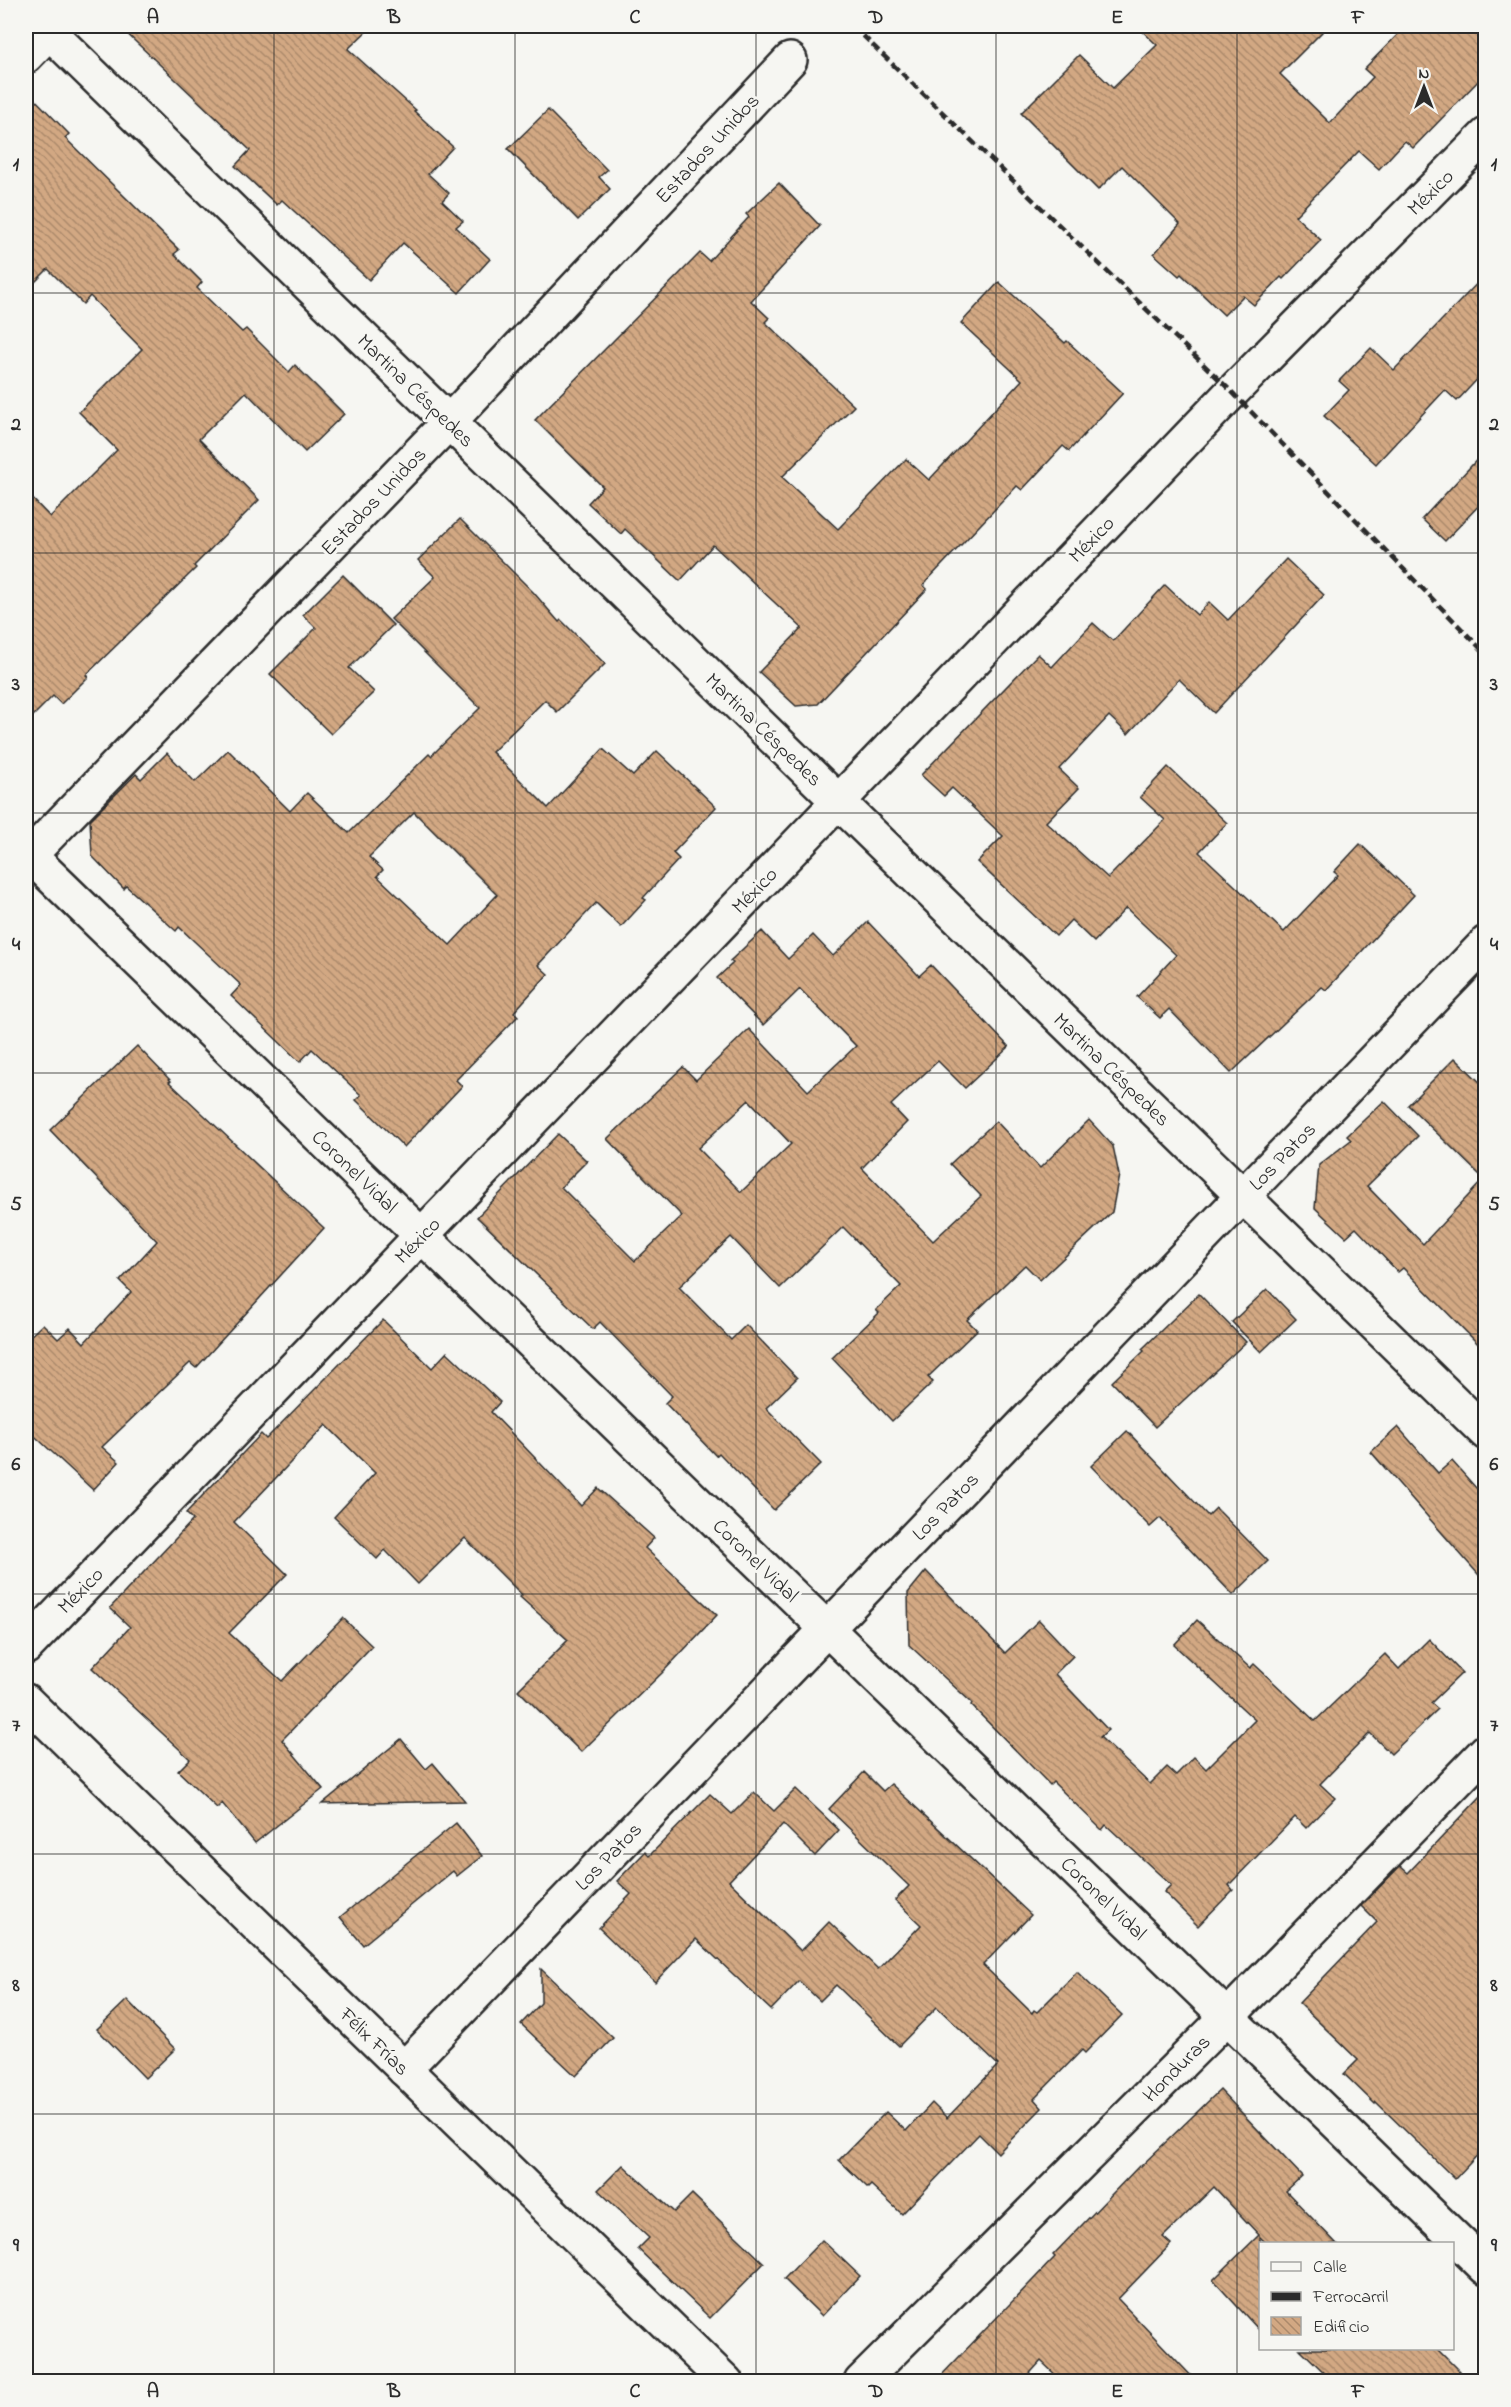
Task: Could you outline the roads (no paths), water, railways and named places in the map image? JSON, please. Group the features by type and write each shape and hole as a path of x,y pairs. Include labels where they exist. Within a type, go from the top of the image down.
{"street":[{"path":"26,56 49,28"},
{"name":"Martina Céspedes","path":"49,28 449,422 1485,1433"},
{"name":"Estados Unidos","path":"27,855 449,422 790,60"},
{"name":"México","path":"26,1647 1232,392 1485,135"},
{"name":"Coronel Vidal","path":"27,855 1485,2268"},
{"name":"Los Patos","path":"404,2069 1485,943"},
{"name":"Félix Frías","path":"26,1701 726,2382"},
{"name":"Honduras","path":"861,2382 1227,2017 1485,1750"}],"railway":[{"path":"853,26 1232,392 1486,654"}]}
